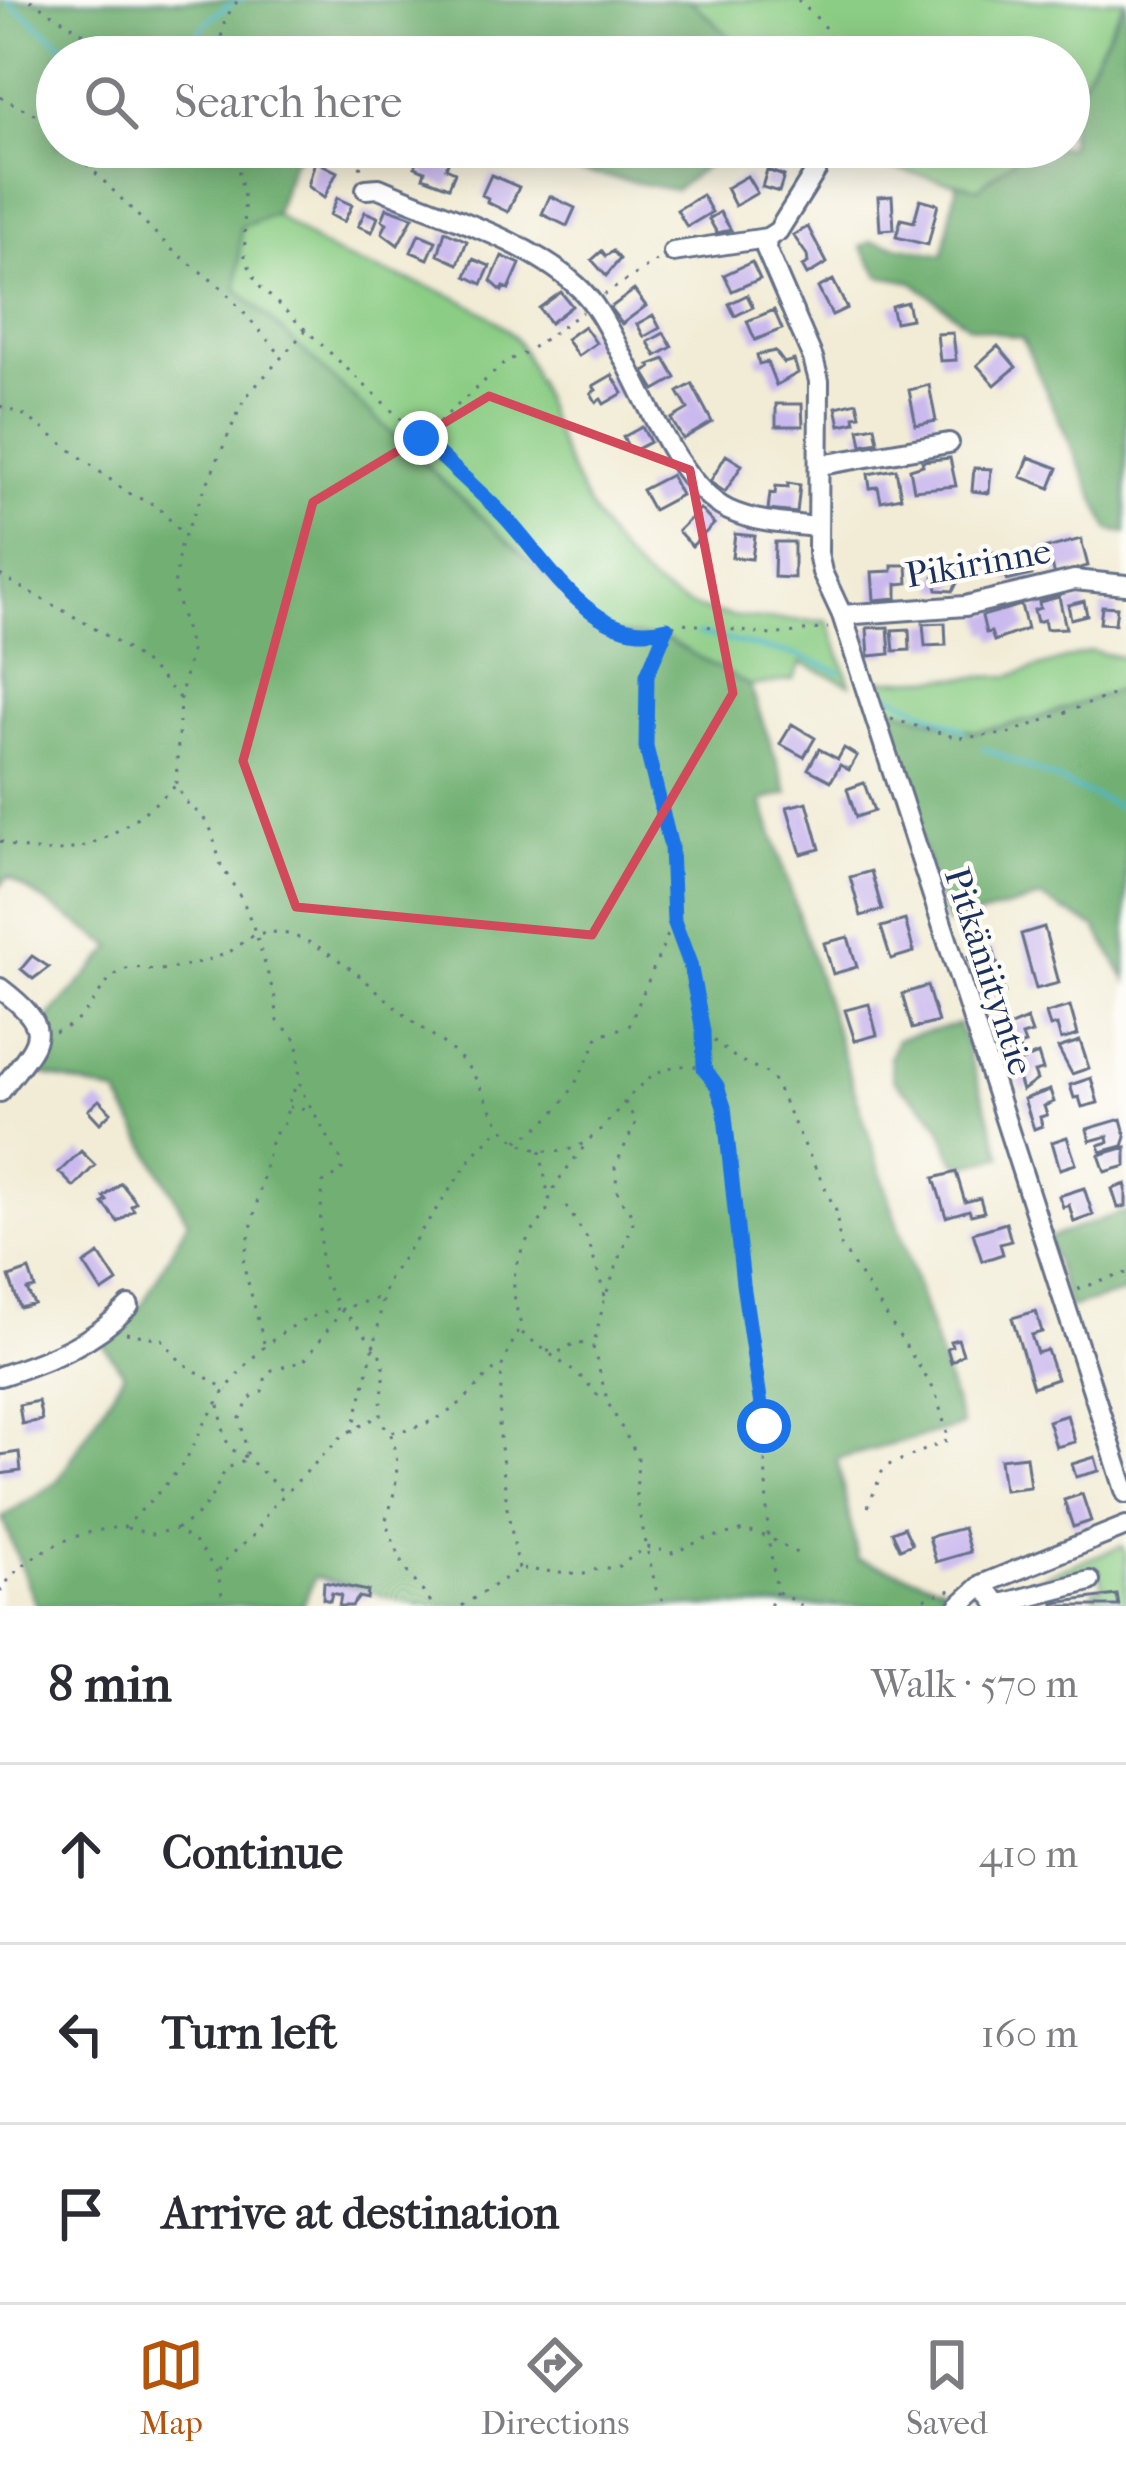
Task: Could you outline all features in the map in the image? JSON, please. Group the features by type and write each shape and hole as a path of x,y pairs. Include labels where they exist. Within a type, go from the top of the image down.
{"street":[{"path":"673,252 767,238 778,231 817,169"},
{"path":"366,189 379,188 540,257 580,288 592,304 680,461 710,500 760,520 818,527"},
{"name":"Pitkäniityntie","path":"767,238 766,249 813,358 820,403 822,572 875,720 1126,1493"},
{"path":"821,465 950,443"},
{"name":"Pikirinne","path":"838,621 965,606 1073,580 1126,585"},
{"path":"0,988 36,1018 37,1036 0,1092"},
{"path":"0,1376 58,1355 106,1329 129,1306"},
{"path":"972,1594 1126,1526"},
{"path":"972,1594 1005,1604 1090,1581"}],"path":[{"path":"30,0 88,36"},
{"path":"221,36 225,19 238,0"},
{"path":"798,0 832,36"},
{"path":"0,97 36,115"},
{"path":"91,168 171,250 222,288 283,356"},
{"path":"238,168 245,257 252,275 504,516 570,594 626,630 644,634 700,622 730,632 771,635 838,621"},
{"path":"360,168 366,189"},
{"path":"421,438 507,361 525,353 636,271 673,252"},
{"path":"306,330 244,399 184,535 174,587 191,651 180,699 176,785 212,830 221,866 256,934 278,1021 298,1041 300,1088 328,1130 342,1162 342,1172 323,1183 320,1246 325,1282 383,1360 381,1415 391,1432 397,1464 394,1499 385,1522 405,1569 434,1606"},
{"path":"0,406 26,416 128,494 157,506 184,535"},
{"path":"0,575 127,650 150,666 180,699"},
{"path":"667,628 647,675 646,747 671,847 674,921 690,964 703,1031 704,1068 717,1086 729,1136 743,1284 764,1426 768,1537 777,1591 770,1606"},
{"path":"875,720 904,720 958,738 1007,734 1126,690"},
{"path":"0,841 44,854 82,847 112,836 176,785"},
{"path":"516,1142 546,1126 572,1092 599,1035 629,1026 674,921"},
{"path":"37,1036 79,1022 108,982 130,968 188,965 227,953 256,934 272,932 321,950 450,1047 477,1076 499,1129 516,1142 540,1150 586,1144"},
{"path":"703,1031 737,1059 771,1076 836,1211 840,1244 934,1391 950,1440 884,1467 868,1508"},
{"path":"519,1569 507,1508 500,1426 502,1366 520,1332 515,1259 545,1216 552,1190 625,1100 664,1069 683,1063 704,1068"},
{"path":"264,1345 243,1262 272,1138 285,1122 291,1092 300,1088"},
{"path":"625,1100 636,1122 615,1167 618,1197 633,1223 605,1297 593,1347 607,1396 638,1456 636,1498 656,1589 666,1606"},
{"path":"288,1107 310,1109"},
{"path":"352,1432 381,1297 472,1156 499,1129"},
{"path":"540,1150 549,1201"},
{"path":"566,1206 589,1240 605,1297"},
{"path":"1059,1292 1126,1273"},
{"path":"125,1527 181,1467 218,1401 264,1345 315,1313 381,1297"},
{"path":"248,1458 240,1418 250,1398 262,1391 272,1370 304,1361 344,1308"},
{"path":"106,1329 162,1339 181,1362 226,1390"},
{"path":"520,1332 535,1339 596,1394 607,1396"},
{"path":"545,1351 562,1351 576,1342 593,1347"},
{"path":"391,1432 426,1427 475,1390 488,1372 502,1366"},
{"path":"218,1401 231,1449 248,1458 286,1494"},
{"path":"218,1573 224,1561 255,1534 269,1510 343,1435 381,1415"},
{"path":"0,1592 20,1564 92,1528 125,1527 152,1534 176,1529 210,1505 226,1468 248,1458"},
{"path":"176,1529 197,1544 218,1573 224,1606"},
{"path":"462,1606 519,1569 584,1574 616,1568 647,1547 674,1553 704,1539 744,1530 802,1556"},
{"path":"902,1606 945,1590 972,1594"},
{"path":"777,1591 802,1606"}],"highlighted area":[{"path":"489,396 690,470 733,693 592,935 296,907 243,761 313,502"}],"green space":[{"path":"0,0 690,0 729,36 36,36 36,168 291,168 275,214 241,227 237,289 605,632 668,640 750,686 788,793 762,801 962,1426 837,1459 858,1559 943,1586 945,1591 907,1606 421,1606 315,1577 302,1606 36,1606 2,1517 57,1482 124,1373 103,1345 143,1303 188,1221 117,1094 31,1071 50,1016 113,947 8,877 0,886"},
{"path":"690,0 1125,0 1090,66 1090,36 729,36"},
{"path":"1126,0 1126,533 1109,530 1022,338 969,326 913,282 880,276 861,247 872,241 943,255 957,183 978,188 1003,168 1090,168 1090,67"},
{"path":"568,168 704,168 675,190"},
{"path":"892,168 1004,168 978,189"},
{"path":"275,214 336,254 455,297 498,323 516,340 527,360 582,493 630,564 674,598 701,609 748,618 828,621 850,684 801,663 793,680 750,686 668,640 605,632 237,289 241,226"},
{"path":"1091,651 1126,658 1126,687 1032,720 975,732 877,704 870,681 1010,676"},
{"path":"1126,687 1126,980 1096,928 1041,898 947,924 877,704 975,732 1032,720"},
{"path":"959,1024 1002,1156 967,1165 954,1160 935,1119 893,1079 890,1058 897,1039"},
{"path":"1126,1211 1126,1292 1069,1308 1048,1238"},
{"path":"1122,1546 1126,1606 1096,1598 1093,1591 1103,1587 1097,1567 1007,1599 999,1593"}],"building":[{"path":"313,168 337,172 324,198 308,186"},
{"path":"418,168 455,172 449,187 423,177 425,171"},
{"path":"767,170 784,176 779,192 762,187"},
{"path":"491,175 519,187 508,212 482,195"},
{"path":"747,176 757,193 735,206 726,188"},
{"path":"702,195 712,212 687,227 677,210"},
{"path":"550,196 575,208 567,226 542,214"},
{"path":"892,196 894,229 880,230 878,197"},
{"path":"337,198 352,205 344,222 330,215"},
{"path":"920,199 938,204 928,245 896,237 901,219 914,222"},
{"path":"387,208 413,217 398,245 382,233"},
{"path":"365,212 378,217 372,232 358,226"},
{"path":"720,212 731,230 717,233 709,219"},
{"path":"808,227 827,263 807,275 802,266 808,263 807,255 793,235"},
{"path":"445,231 467,241 458,264 438,255"},
{"path":"419,234 436,241 428,259 411,252"},
{"path":"602,251 606,256 613,251 620,259 606,276 592,260"},
{"path":"502,256 520,264 509,289 502,291 491,281"},
{"path":"473,259 490,266 482,284 466,276"},
{"path":"752,262 760,279 732,291 724,275"},
{"path":"833,280 847,308 832,315 818,288"},
{"path":"634,290 646,306 622,324 610,308"},
{"path":"561,292 572,306 550,323 539,308"},
{"path":"747,295 753,307 735,316 729,304"},
{"path":"907,302 911,319 895,322 891,306"},
{"path":"774,310 782,329 755,340 747,321"},
{"path":"653,315 660,328 644,337 637,324"},
{"path":"584,326 596,343 578,356 566,339"},
{"path":"664,333 672,347 656,356 648,342"},
{"path":"953,333 956,360 940,361 937,334"},
{"path":"998,346 1016,367 995,385 977,365"},
{"path":"775,351 784,363 794,360 798,373 776,385 767,362 759,364 757,355"},
{"path":"665,359 676,378 655,390 644,372"},
{"path":"612,375 623,393 604,404 601,399 596,402 593,386"},
{"path":"692,384 712,422 683,439 671,419 688,409 678,392"},
{"path":"929,385 936,421 916,425 909,390"},
{"path":"857,402 860,415 854,416 855,422 840,425 836,407"},
{"path":"776,404 802,404 803,426 776,426"},
{"path":"875,426 878,442 862,445 859,429"},
{"path":"642,427 650,442 631,452 623,437"},
{"path":"726,455 742,465 725,492 710,482"},
{"path":"1029,457 1058,468 1050,488 1021,477"},
{"path":"950,458 956,486 914,490 910,469 923,465 922,461"},
{"path":"974,468 991,469 989,493 972,491"},
{"path":"896,469 901,497 881,501 878,487 870,488 868,474"},
{"path":"671,475 681,495 653,510 642,490"},
{"path":"788,483 800,485 797,513 768,510 770,493"},
{"path":"700,509 714,524 692,546 678,531"},
{"path":"735,534 755,536 752,559 732,557"},
{"path":"1081,539 1088,566 1055,575 1052,565 1041,567 1036,551"},
{"path":"775,542 794,542 794,578 774,577"},
{"path":"1026,550 1032,575 1007,581 1005,571 993,574 990,561 983,562 981,555 996,552 997,558"},
{"path":"967,559 971,579 958,581 953,591 937,590 934,575 954,571 952,562"},
{"path":"892,565 907,565 908,583 897,584 897,598 874,600 872,572 892,571"},
{"path":"1059,597 1066,628 1046,629 1044,620 1037,622 1034,610 1040,608 1039,602"},
{"path":"1084,601 1087,615 1071,619 1068,605"},
{"path":"1021,605 1027,629 994,641 991,632 986,633 982,616"},
{"path":"1102,606 1117,607 1115,624 1100,623"},
{"path":"945,623 946,645 925,646 923,624"},
{"path":"888,627 890,654 869,656 867,628"},
{"path":"909,629 910,650 894,651 892,630"},
{"path":"792,724 815,738 804,757 780,744"},
{"path":"844,748 857,756 849,770 840,765 831,781 808,769 819,749 838,759"},
{"path":"864,783 874,811 856,817 847,789"},
{"path":"807,802 820,849 801,854 787,807"},
{"path":"871,871 882,910 861,916 850,877"},
{"path":"905,920 914,952 891,959 881,927"},
{"path":"1044,927 1059,983 1036,989 1021,934"},
{"path":"848,937 857,967 833,974 824,943"},
{"path":"993,949 998,966 973,973 968,957"},
{"path":"32,956 49,967 33,979 21,969"},
{"path":"1000,979 1005,993 984,1000 979,986"},
{"path":"927,986 938,1022 912,1029 902,994"},
{"path":"869,1004 877,1035 855,1041 845,1010"},
{"path":"1070,1006 1078,1035 1061,1040 1057,1025 1050,1027 1046,1013"},
{"path":"1027,1019 1032,1033 1022,1036 1021,1054 1010,1057 1001,1030"},
{"path":"1080,1041 1089,1068 1072,1074 1058,1048"},
{"path":"1038,1054 1043,1070 1034,1072 1037,1080 1022,1091 1014,1064"},
{"path":"1091,1078 1098,1103 1082,1107 1070,1085"},
{"path":"1050,1090 1054,1102 1044,1106 1047,1115 1040,1117 1042,1126 1034,1129 1024,1099"},
{"path":"99,1100 111,1112 100,1123 88,1110"},
{"path":"1121,1119 1126,1137 1123,1146 1101,1152 1099,1145 1109,1142 1108,1136 1090,1141 1087,1129"},
{"path":"1067,1137 1076,1164 1060,1169 1052,1142"},
{"path":"1126,1147 1126,1166 1105,1172 1099,1155"},
{"path":"81,1151 95,1165 74,1187 59,1172"},
{"path":"956,1172 965,1202 980,1198 984,1212 971,1215 969,1210 946,1217 934,1178"},
{"path":"121,1183 136,1202 131,1206 134,1210 118,1222 103,1203"},
{"path":"1126,1184 1126,1206 1118,1208 1112,1189"},
{"path":"1084,1188 1093,1215 1074,1222 1069,1205 1063,1207 1059,1196"},
{"path":"1006,1223 1011,1241 1000,1244 1003,1254 982,1261 973,1233"},
{"path":"99,1254 117,1282 102,1292 84,1264"},
{"path":"29,1270 35,1288 27,1290 34,1304 20,1308 9,1277"},
{"path":"1036,1311 1042,1332 1031,1335 1037,1353 1047,1350 1057,1379 1033,1387 1012,1318"},
{"path":"958,1339 963,1354 951,1362 947,1348"},
{"path":"38,1401 42,1420 22,1424 19,1405"},
{"path":"1067,1415 1075,1442 1056,1447 1048,1421"},
{"path":"19,1452 21,1471 0,1474 0,1455"},
{"path":"1026,1456 1030,1487 1004,1490 1000,1459"},
{"path":"1095,1457 1099,1471 1076,1477 1072,1464"},
{"path":"1082,1494 1091,1521 1073,1527 1064,1500"},
{"path":"904,1527 912,1544 900,1549 892,1532"},
{"path":"963,1528 970,1552 936,1562 929,1537"},
{"path":"324,1582 368,1591 367,1599 359,1597 352,1606 339,1606 341,1595 332,1593 330,1601 323,1599"},
{"path":"1117,1595 1119,1606 1054,1606 1054,1603"}],"waterway":[{"path":"6,0 51,36"},
{"path":"198,36 217,13 232,4"},
{"path":"698,634 799,656 840,672"},
{"path":"876,688 964,730"},
{"path":"983,748 1126,810"}],"route":[{"path":"421,438 504,516 570,594 626,630 644,634 667,628 647,675 646,747 671,847 674,921 690,964 703,1031 704,1068 724,1107 764,1426"}]}
